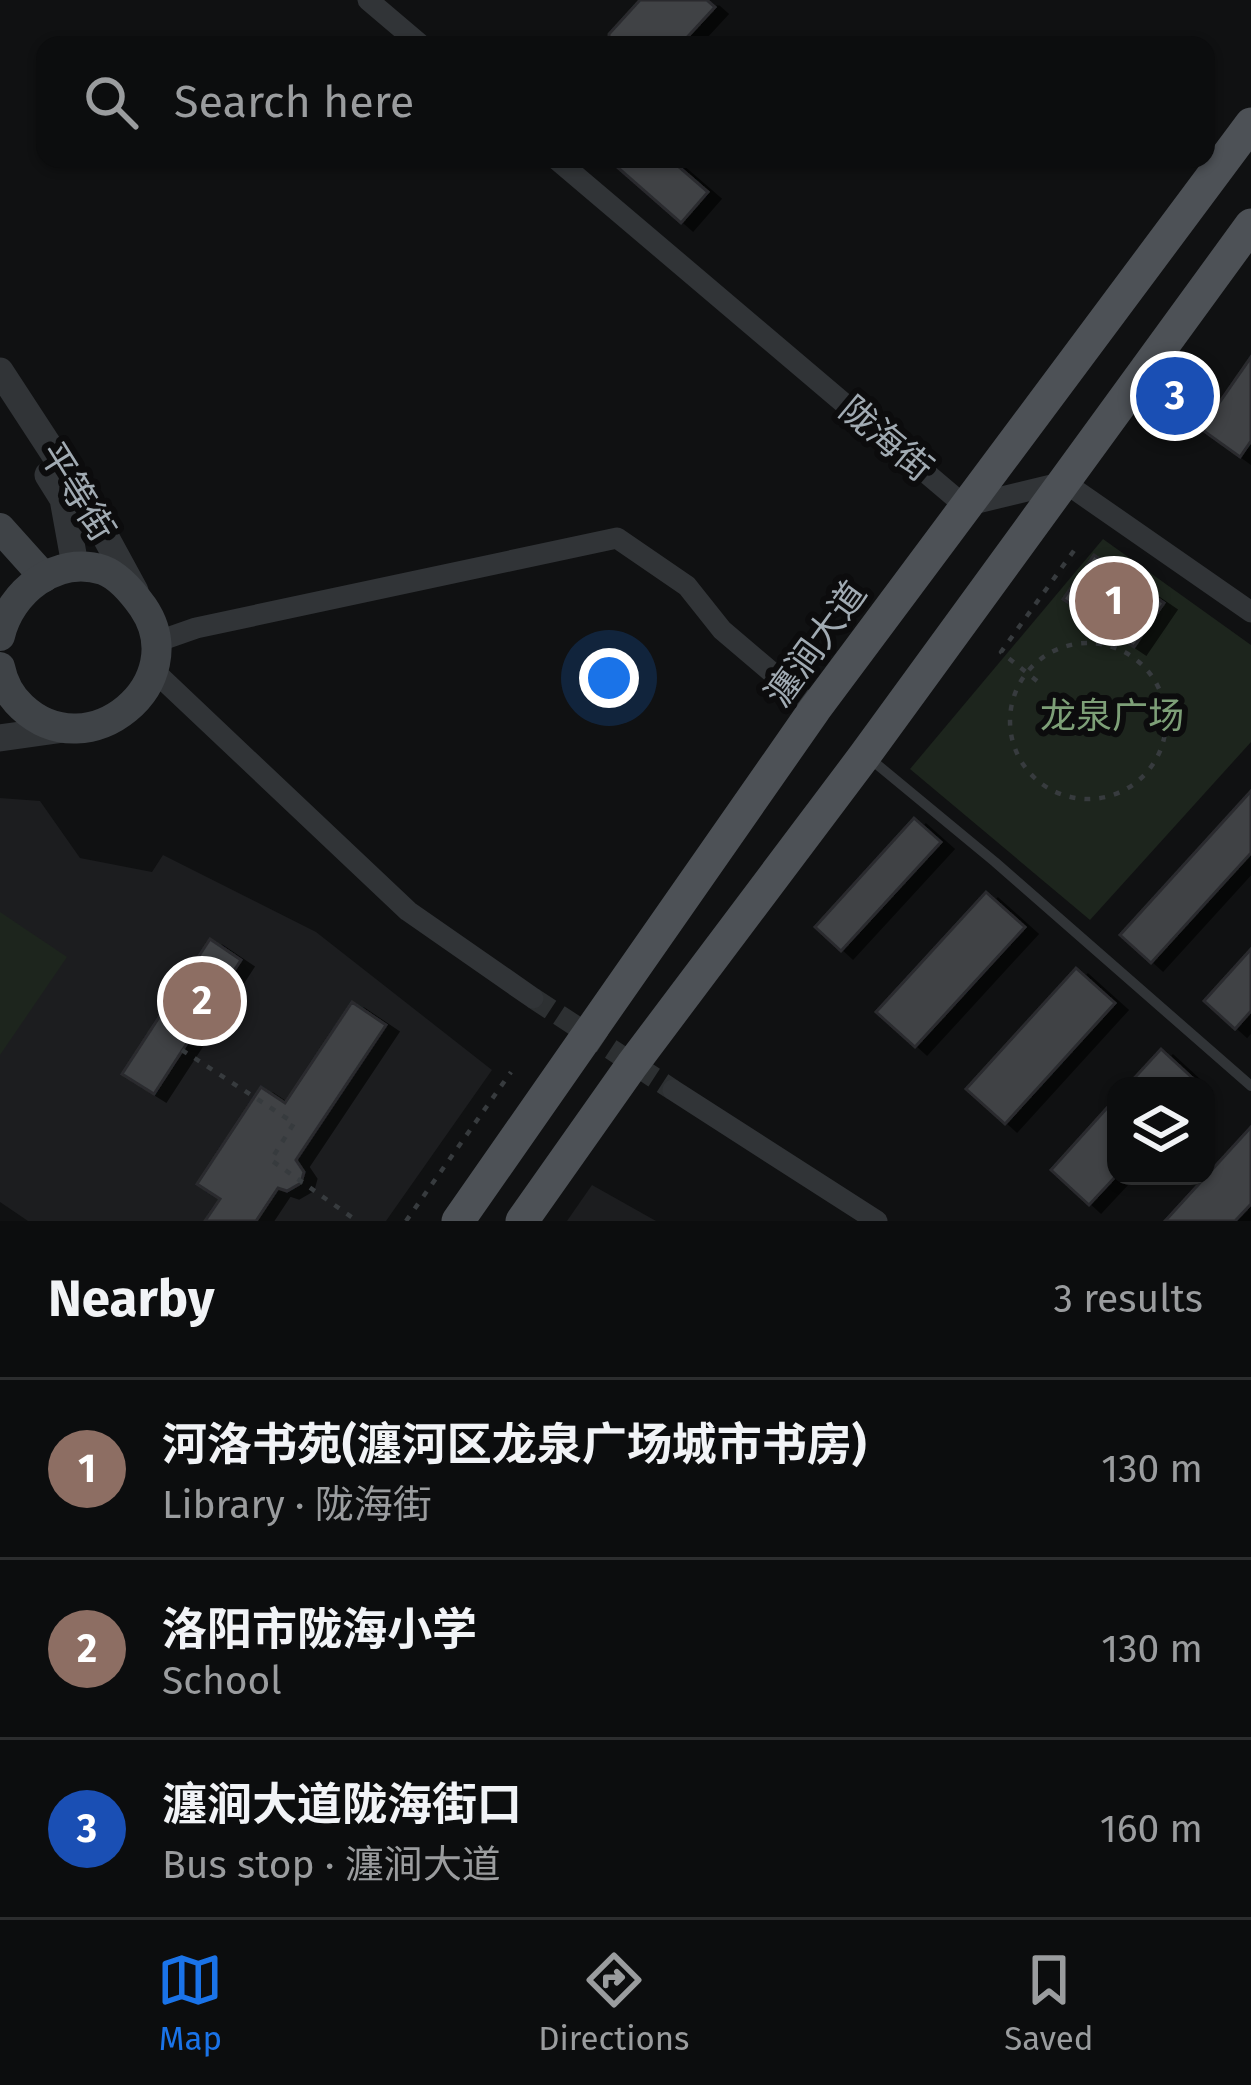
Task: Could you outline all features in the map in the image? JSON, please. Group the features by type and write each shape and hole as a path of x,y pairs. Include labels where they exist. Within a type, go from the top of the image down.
{"main road":[{"name":"瀍涧大道","path":"458,1221 815,710 1251,124"},
{"path":"522,1221 1251,225"},
{"path":"4,532 44,577"},
{"path":"0,668 16,701 34,717 64,730 91,728 117,718 142,695 153,642 133,593 107,571 75,566 44,577 4,612"}],"street":[{"path":"368,0 410,36"},
{"name":"陇海街","path":"567,168 965,506 1064,482"},
{"name":"平等街","path":"0,371 92,512 153,642"},
{"name":"平等街","path":"0,401 64,500 75,566"},
{"path":"1064,482 1251,612"},
{"path":"533,998 408,911 153,642 196,628 617,538 687,586 722,630 815,710"},
{"path":"0,738 64,730"},
{"path":"673,1090 877,1221"}],"lane":[{"path":"865,755 1251,1086"}],"path":[{"path":"1037,681 1001,652 1078,545"},
{"path":"1094,642 1120,648 1142,662 1157,683 1166,721 1157,758 1142,779 1120,793 1095,800 1069,798 1035,779 1013,747 1009,722 1013,696 1026,673 1045,656 1068,645 1094,642"},
{"path":"182,1050 294,1123 271,1160 357,1221"},
{"path":"406,1221 511,1072"}],"shaded area":[{"path":"0,798 40,801 80,858 152,872 163,855 316,932 492,1070 386,1221 28,1221 0,1202"},
{"path":"592,1185 656,1221 567,1221"}],"green space":[{"name":"龙泉广场","path":"1103,539 1251,645 1251,742 1090,920 910,769"},
{"path":"0,912 67,957 0,1055"}],"building":[{"path":"640,0 707,0 715,7 688,36 609,34"},
{"path":"618,168 680,168 708,192 681,223"},
{"path":"1251,357 1251,441 1240,457 1201,429"},
{"path":"1094,555 1164,603 1134,647 1063,599"},
{"path":"1251,791 1251,853 1151,963 1120,935"},
{"path":"914,818 941,842 841,951 815,927"},
{"path":"986,892 1025,927 915,1047 876,1012"},
{"path":"210,939 241,960 154,1094 122,1074"},
{"path":"1251,949 1251,1011 1235,1029 1204,1001"},
{"path":"1076,968 1115,1003 1005,1124 966,1089"},
{"path":"352,1002 386,1025 296,1160 304,1172 301,1183 287,1191 278,1188 256,1221 205,1221 220,1199 197,1184 261,1087 285,1103"},
{"path":"1161,1049 1191,1077 1135,1077"},
{"path":"1107,1108 1108,1185 1089,1205 1051,1170"},
{"path":"1251,1127 1251,1204 1235,1221 1165,1221 1198,1185 1215,1185 1215,1166"}],"tunnel":[{"path":"533,998 673,1090"}],"place":[{"name":"瀍涧大道陇海街口","path":"1175,396"},
{"name":"河洛书苑(瀍河区龙泉广场城市书房)","path":"1114,601"},
{"name":"洛阳市陇海小学","path":"202,1001"}]}
